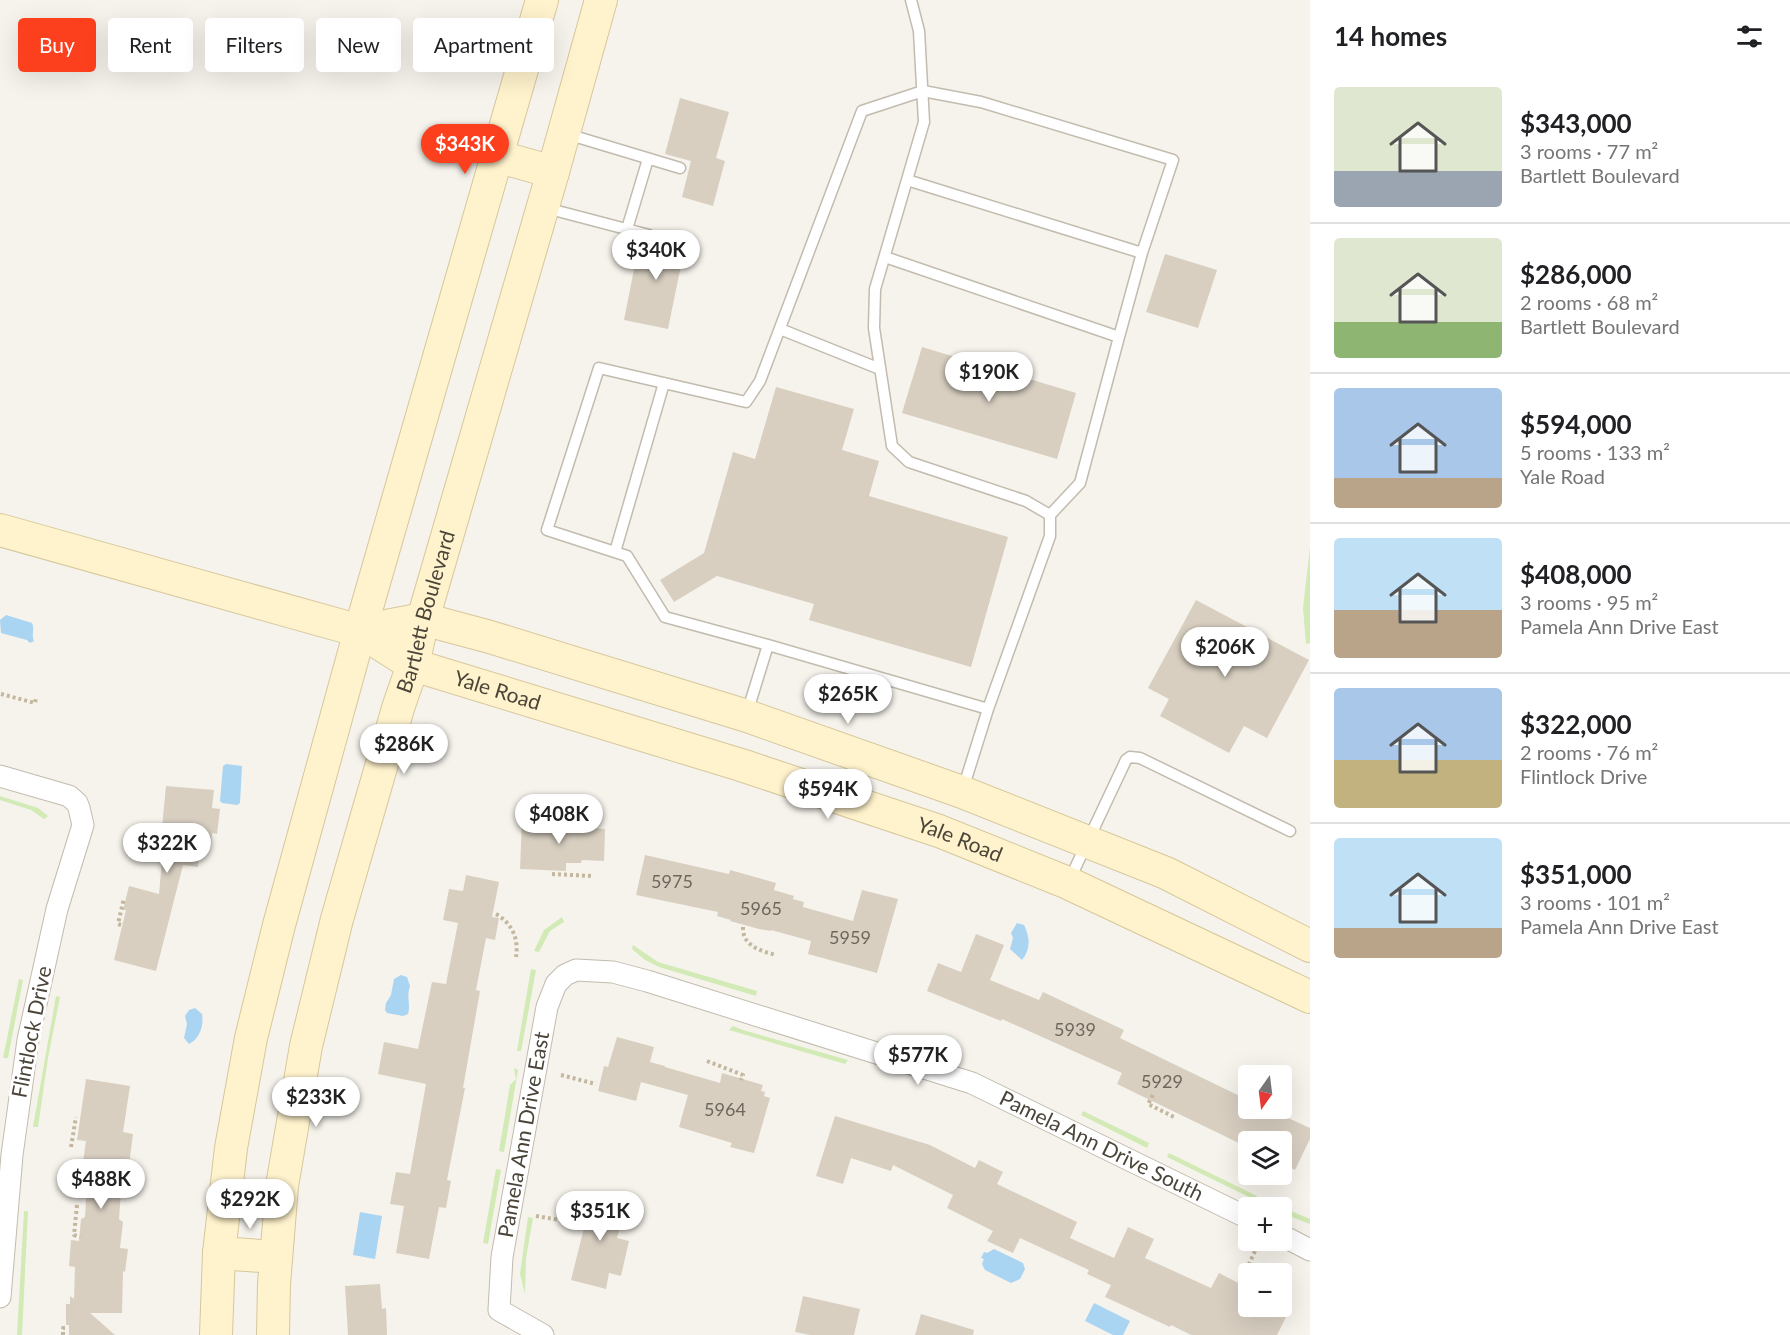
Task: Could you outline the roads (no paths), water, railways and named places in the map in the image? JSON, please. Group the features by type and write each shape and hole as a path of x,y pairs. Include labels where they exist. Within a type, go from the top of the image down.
{"main road":[{"path":"216,1335 219,1253 231,1149 251,1038 279,925 360,631 542,0"},
{"name":"Bartlett Boulevard","path":"273,1335 276,1257 285,1166 306,1046 337,919 399,705 413,665 423,619 601,0"},
{"path":"496,156 553,172"},
{"name":"Yale Road","path":"0,530 360,631 413,665 752,768 939,831 1068,884 1310,997"},
{"name":"Yale Road","path":"360,631 423,619 490,637 747,716 962,792 1166,873 1310,946"},
{"path":"219,1253 276,1257"}],"street":[{"name":"Flintlock Drive","path":"0,776 61,793 77,802 83,825 57,909 25,1061 9,1177 0,1297"},
{"name":"Pamela Ann Drive South","path":"576,970 586,969 628,975 972,1083 1238,1213"},
{"name":"Pamela Ann Drive East","path":"543,1335 499,1310 502,1257 547,1007 556,984 565,975 576,970"},
{"path":"1292,1241 1310,1250"}],"lane":[{"path":"911,0 920,31 924,122 875,289 874,328 892,446 909,462 1026,501 1050,515"},
{"path":"962,792 988,709 1050,536 1050,515 1080,483 1142,253 1173,160 981,102 922,91 862,111 760,381 746,402 599,368 547,530 627,556 665,617 988,709"},
{"path":"564,134 680,168"},
{"path":"627,230 648,159"},
{"path":"907,180 1142,253"},
{"path":"543,207 649,235"},
{"path":"885,257 1119,337"},
{"path":"780,329 880,369"},
{"path":"615,552 664,383"},
{"path":"747,716 768,645"},
{"path":"1068,884 1126,760 1130,757 1140,758 1290,831"}],"water":[{"path":"6,615 32,623 34,641 30,643 27,640 1,633 0,620"},
{"path":"226,764 242,766 240,803 237,805 220,801 223,766"},
{"path":"1017,923 1024,925 1028,938 1027,952 1022,960 1010,949 1013,938 1011,933"},
{"path":"401,975 407,977 410,986 408,1014 403,1016 387,1013 385,1010 394,979"},
{"path":"195,1008 202,1014 202,1027 196,1039 189,1044 184,1038 187,1024 185,1016 189,1010"},
{"path":"360,1212 382,1216 375,1259 353,1255"},
{"path":"994,1249 1023,1263 1025,1269 1020,1279 1011,1283 985,1270 982,1264 984,1259 981,1258 984,1252 987,1253"},
{"path":"1094,1303 1130,1321 1123,1335 1113,1335 1085,1321"}]}
